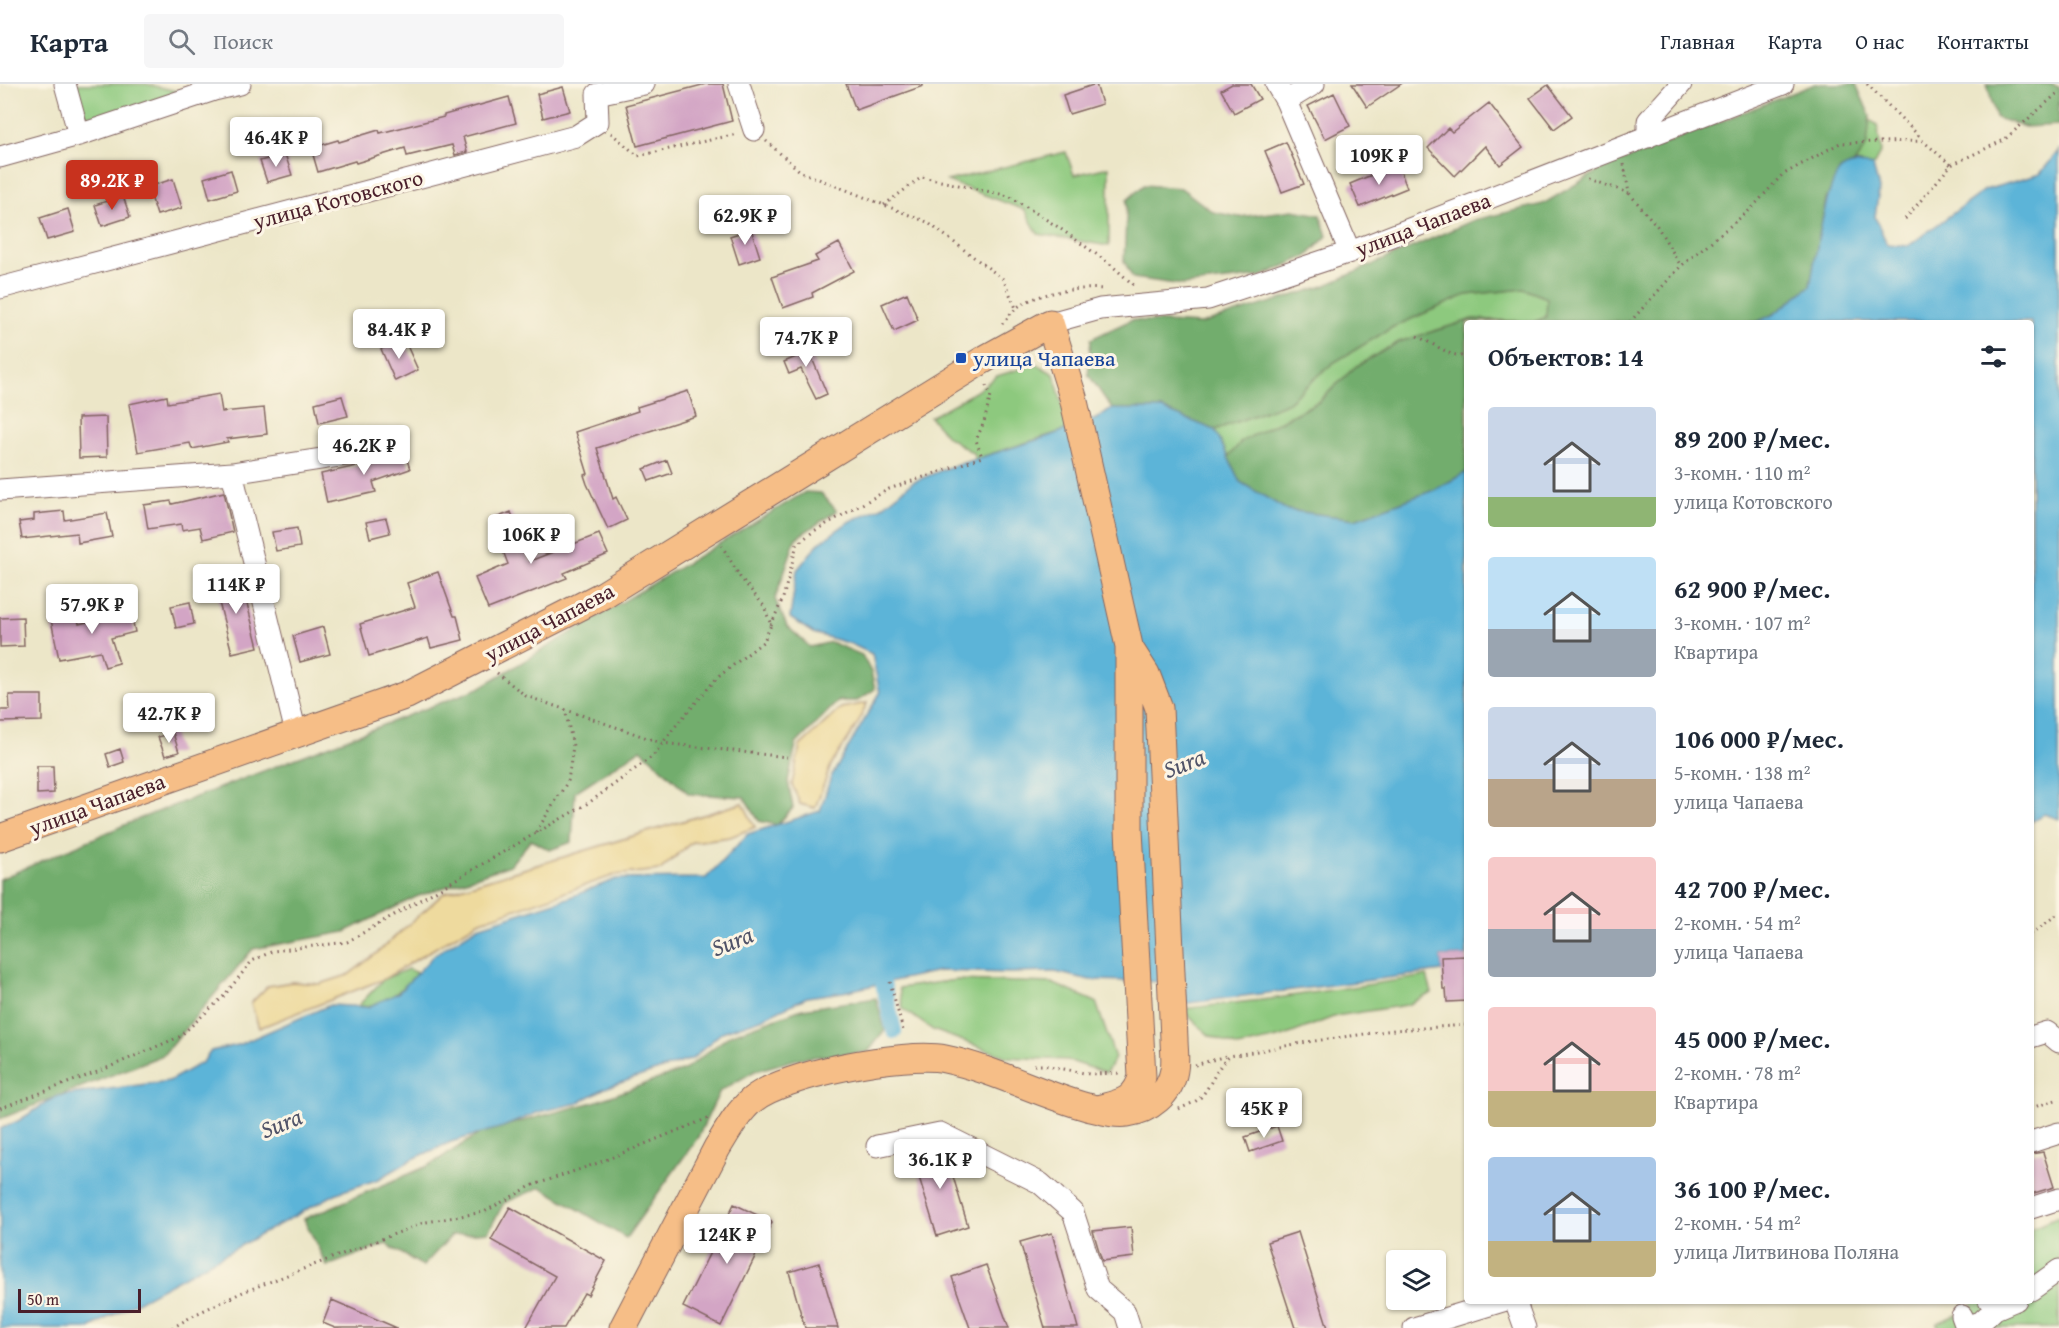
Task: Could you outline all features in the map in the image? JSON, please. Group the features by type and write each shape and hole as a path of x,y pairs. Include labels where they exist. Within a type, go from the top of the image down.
{"main road":[{"path":"1050,323 1073,398 1129,646 1129,830 1142,1077 1134,1095 1122,1102 1097,1109"},
{"name":"улица Чапаева","path":"0,838 407,695 603,595 968,369 1050,323"},
{"path":"623,1328 717,1148 733,1122 752,1100 773,1088 794,1080 850,1066 901,1058 944,1058 1073,1103 1097,1109 1126,1113 1143,1109 1156,1102 1165,1092 1173,1075 1174,1039 1159,708 1146,674 1129,646"}],"street":[{"path":"65,84 79,135"},
{"path":"0,157 79,135 214,90 240,84"},
{"path":"598,122 596,89 644,84"},
{"path":"739,84 754,130"},
{"path":"1314,84 1281,93 1350,252"},
{"path":"1648,137 1648,122 1681,84"},
{"name":"улица Чапаева","path":"1050,323 1100,309 1208,299 1350,252 1783,84"},
{"name":"улица Котовского","path":"0,288 576,136 598,122"},
{"path":"0,490 232,473 353,454"},
{"path":"232,473 296,733"},
{"path":"2034,1036 2047,1032 2059,1042"},
{"path":"877,1146 940,1133 1040,1183 1073,1212 1098,1289 1125,1312 1130,1328"},
{"path":"2034,1141 2059,1133"},
{"path":"2034,1207 2059,1199"},
{"path":"2034,1288 2059,1270"},
{"path":"1414,1328 1493,1304"},
{"path":"1516,1304 1525,1328"},
{"path":"1962,1316 1966,1326 1981,1322 1992,1305"}],"path":[{"path":"1866,84 1923,141 1951,165"},
{"path":"1905,219 1951,165 2004,140 2059,92"},
{"path":"598,122 638,156 754,130 801,172 927,222 1003,279 1016,308"},
{"path":"1632,320 1681,266 1750,209 1782,175 1840,142 1923,141"},
{"path":"1621,148 1629,193"},
{"path":"1563,170 1629,193 1658,226 1681,266"},
{"path":"884,205 922,177 1009,196 1110,264 1155,304"},
{"path":"1417,336 1451,354 1464,356"},
{"path":"0,1108 100,1071 179,1037 223,997 252,961 273,951 347,942 590,802 653,756 717,678 764,641 783,598 797,544 814,531 889,489 982,457 976,440 992,395 980,375"},
{"path":"720,543 740,577 764,606 771,625"},
{"path":"479,659 526,696 662,743 788,757"},
{"path":"535,833 568,781 573,746 565,709"},
{"path":"2034,932 2059,913"},
{"path":"890,982 904,1034"},
{"path":"1171,1113 1198,1100 1209,1086 1221,1062 1230,1056 1394,1030 1464,1024"},
{"path":"2034,1107 2059,1100"},
{"path":"172,1328 196,1314 243,1293 426,1222 484,1212 531,1186 598,1163 712,1117"}],"green space":[{"path":"74,84 146,84 181,92 86,123"},
{"path":"1815,84 1856,84 1870,116 1867,145 1855,163 1840,170 1826,200 1810,286 1774,314 1761,320 1539,320 1546,317 1547,298 1524,289 1466,295 1393,327 1333,363 1287,403 1215,430 1162,409 1112,409 1088,374 1091,339 1131,320 1201,324 1324,286 1474,220 1543,204 1603,168"},
{"path":"1987,84 2050,84 2059,87 2059,125 2025,127 1996,118"},
{"path":"1832,93 1877,125 1881,151 1873,166 1855,163 1839,128"},
{"path":"1066,152 1074,175 1109,167 1109,246 1038,234 1025,210 947,181"},
{"path":"1144,185 1181,188 1213,212 1239,217 1293,210 1320,215 1327,236 1307,256 1262,276 1183,285 1133,278 1124,261 1127,200"},
{"path":"1524,289 1547,298 1740,320 1546,317 1539,320 1464,320 1399,342 1355,367 1319,401 1242,441 1228,457 1215,430 1287,403 1333,363 1393,327 1466,295"},
{"path":"1464,322 1464,474 1434,490 1355,519 1287,510 1240,482 1228,457 1242,441 1319,402 1355,367 1399,342"},
{"path":"1036,364 1054,374 1069,429 975,459 973,453 948,437 930,417 975,392 997,376"},
{"path":"805,492 821,493 837,511 796,538 775,599 787,626 810,647 831,642 862,655 871,672 875,689 857,701 838,701 796,744 788,781 793,808 777,825 759,821 744,797 689,794 641,749 575,792 572,842 550,850 531,840 510,865 416,897 345,932 253,949 163,1055 0,1119 0,879 136,820 479,688"},
{"path":"408,969 417,973 391,997 376,1004 358,1006 384,979"},
{"path":"1427,976 1432,993 1407,1005 1336,1016 1282,1037 1238,1047 1209,1035 1181,1009 1270,999"},
{"path":"956,980 1052,983 1096,1002 1115,1058 1106,1073 1067,1060 1007,1057 933,1030 903,1009 899,988"},
{"path":"876,998 885,1030 868,1052 801,1058 755,1071 720,1091 698,1137 626,1238 541,1187 504,1203 488,1232 452,1235 423,1266 386,1244 327,1266 304,1219 430,1165 482,1132 594,1102 684,1070 730,1035 802,1009"},
{"path":"2059,1216 2059,1328 1939,1328 1937,1323 1974,1308 1973,1304 2034,1304 2034,1227"}],"sand":[{"path":"867,703 857,725 831,765 815,808 800,804 792,784 800,746 841,708"},
{"path":"743,803 755,827 730,837 692,842 660,870 615,875 478,922 384,979 259,1028 251,1003 268,986 292,982 320,984 348,975 377,953 444,893"}],"water":[{"path":"2059,150 2059,819 2044,814 2034,820 2034,320 1761,320 1774,314 1810,286 1826,205 1836,177 1842,169 1853,164 1873,166 1879,189 1875,217 1887,244 1908,246 1985,190 2040,174"},
{"name":"Sura","path":"1112,409 1162,409 1215,430 1240,482 1287,510 1355,519 1434,490 1464,474 1464,956 1441,957 1442,971 1173,1005 1172,982 1090,980 1055,972 939,971 843,992 807,997 761,1019 722,1032 692,1059 605,1088 578,1103 539,1112 503,1127 451,1142 413,1159 379,1179 337,1193 89,1328 0,1328 0,1129 18,1121 57,1096 169,1081 203,1062 211,1051 238,1045 330,1005 368,1007 398,993 435,954 478,927 568,898 616,879 706,878 748,834 820,811 831,777 880,693 872,654 851,644 813,633 790,618 797,570 818,544 850,521 882,507 913,482 947,468 1096,419"}],"building":[{"path":"706,84 723,84 732,121 637,146 626,105"},
{"path":"846,84 923,84 923,86 856,110"},
{"path":"1096,84 1102,104 1069,114 1063,95"},
{"path":"1232,84 1251,84 1260,99 1234,113 1221,90"},
{"path":"1352,84 1401,84 1367,107"},
{"path":"1548,85 1572,116 1554,129 1530,98"},
{"path":"563,87 570,111 543,118 537,94"},
{"path":"1334,93 1350,126 1325,139 1308,106"},
{"path":"509,97 516,123 463,137 467,152 455,155 452,145 407,156 405,148 318,172 311,148 379,130 380,133 444,117 444,115"},
{"path":"1489,103 1523,147 1500,165 1485,146 1455,176 1428,148 1448,128 1452,132"},
{"path":"1286,142 1304,184 1282,192 1265,151"},
{"path":"285,154 292,175 267,182 260,161"},
{"path":"1398,164 1407,188 1360,207 1350,184"},
{"path":"231,170 237,191 210,199 204,178"},
{"path":"173,179 182,208 157,215 148,187"},
{"path":"123,196 130,217 102,226 95,205"},
{"path":"68,209 75,232 47,240 40,218"},
{"path":"751,229 760,257 739,264 730,236"},
{"path":"839,243 854,271 812,293 813,297 783,308 772,277 818,261 815,256"},
{"path":"907,293 918,320 894,331 882,304"},
{"path":"800,337 807,352 809,351 827,394 816,399 801,369 789,374 784,362 796,357 789,342"},
{"path":"404,339 418,370 395,381 381,349"},
{"path":"688,391 696,416 597,448 613,499 616,497 627,520 608,529 587,484 584,475 588,474 575,432 638,411 637,407"},
{"path":"219,394 222,412 264,408 267,434 227,439 228,442 192,449 190,443 138,452 129,404 167,396 168,403"},
{"path":"342,396 348,416 319,423 315,403"},
{"path":"106,417 107,457 79,458 78,418"},
{"path":"402,444 410,469 373,482 376,492 327,503 321,474 384,460 381,451"},
{"path":"667,460 672,473 649,481 644,469"},
{"path":"224,492 233,532 203,539 200,527 182,530 181,524 148,529 144,505 171,501 172,504"},
{"path":"64,511 65,520 107,513 112,537 78,543 77,533 22,539 19,522 34,520 34,514"},
{"path":"511,512 530,561 599,534 608,554 564,573 567,578 488,609 475,578 508,564 491,520"},
{"path":"386,518 390,533 370,538 366,522"},
{"path":"297,528 300,547 276,551 272,532"},
{"path":"438,572 454,616 457,616 463,640 431,648 428,638 369,656 360,624 415,607 407,583"},
{"path":"240,576 258,647 232,653 214,583"},
{"path":"190,602 194,624 176,628 171,606"},
{"path":"130,608 135,632 111,638 119,663 105,667 100,651 59,659 51,620 77,614 79,624 103,618 102,614"},
{"path":"23,617 24,646 0,647 0,618"},
{"path":"323,627 330,654 300,662 293,636"},
{"path":"9,695 42,695 42,721 0,722 0,710 10,710"},
{"path":"173,733 179,752 165,756 158,737"},
{"path":"120,749 124,762 110,767 106,754"},
{"path":"37,766 53,766 54,793 37,794"},
{"path":"1464,956 1464,1001 1447,1002 1446,989 1443,989 1441,957"},
{"path":"1277,1126 1282,1141 1250,1152 1245,1137"},
{"path":"938,1146 945,1150 968,1226 937,1236 912,1154"},
{"path":"2043,1152 2054,1187 2034,1193 2034,1154"},
{"path":"734,1204 772,1222 721,1326 683,1307"},
{"path":"510,1207 606,1261 588,1295 584,1293 564,1328 526,1328 555,1276 491,1240"},
{"path":"1131,1227 1134,1257 1102,1261 1093,1231"},
{"path":"1298,1232 1328,1328 1295,1328 1267,1242"},
{"path":"1052,1233 1078,1328 1045,1328 1020,1242"},
{"path":"819,1263 838,1328 805,1328 789,1272"},
{"path":"986,1265 1009,1328 970,1328 952,1277"},
{"path":"332,1300 397,1328 335,1328 323,1323"}],"waterway":[{"path":"883,983 894,1031"}],"place":[{"name":"улица Чапаева","path":"961,358"}]}
